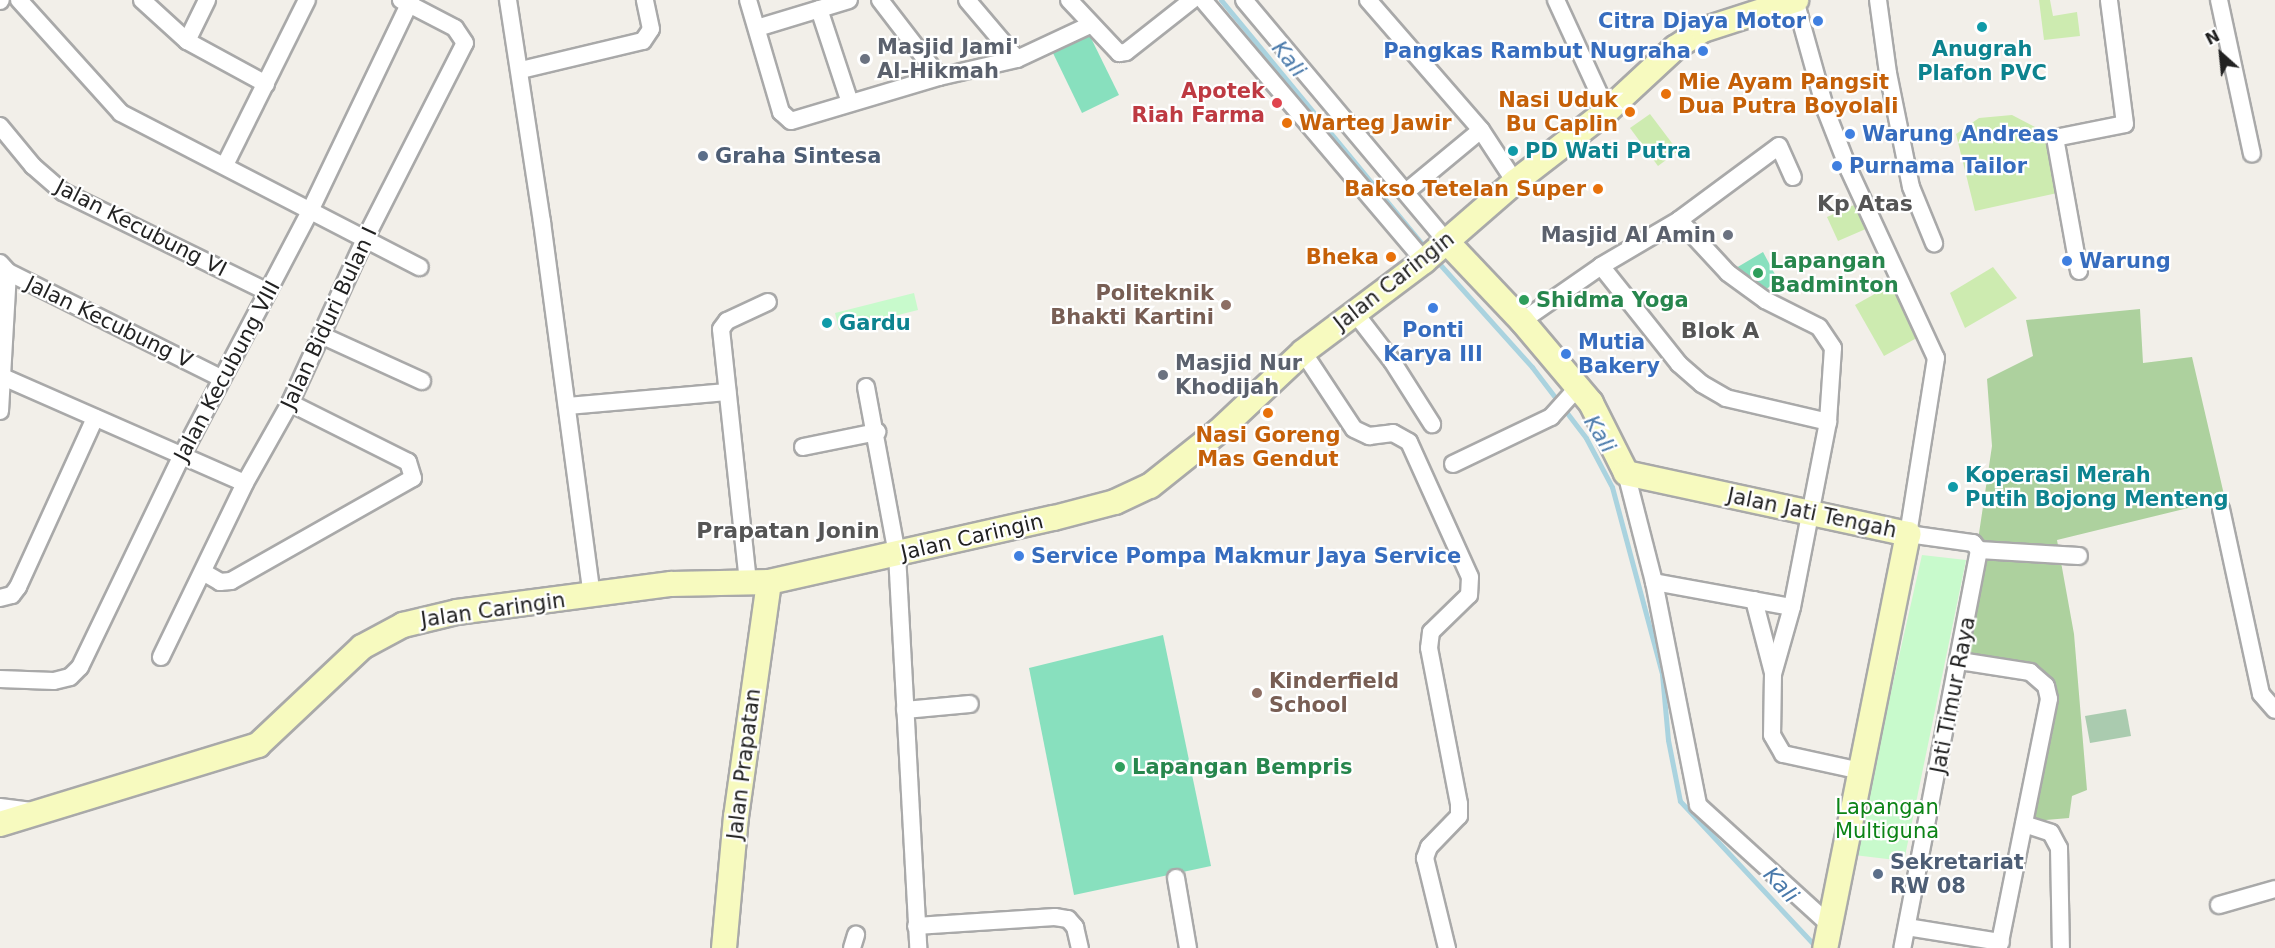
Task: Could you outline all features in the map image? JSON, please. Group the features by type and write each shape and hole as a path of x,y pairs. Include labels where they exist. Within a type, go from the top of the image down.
{"main road":[{"name":"Jalan Caringin","path":"0,824 258,745 362,647 403,625 457,612 671,584 758,582 897,554 1054,518 1115,502 1150,486 1219,431 1303,352 1435,252 1515,182 1607,111 1676,48 1703,30 1796,0"},
{"path":"1435,252 1522,321 1568,400 1605,426 1626,473"},
{"name":"Jalan Jati Tengah","path":"1626,473 1908,534 1827,939"},
{"name":"Jalan Prapatan","path":"724,948 758,582"}],"street":[{"path":"20,0 121,113 225,165 309,213 420,267"},
{"path":"142,0 187,41 266,84"},
{"path":"187,41 207,0"},
{"path":"225,165 308,0"},
{"path":"508,0 521,70 592,596"},
{"path":"521,70 643,41 651,29 645,0"},
{"path":"748,0 785,118 791,121 939,78 1017,60 1090,25"},
{"path":"757,27 849,0"},
{"path":"880,0 939,78"},
{"path":"967,0 1017,60"},
{"path":"1070,0 1112,48 1126,52 1192,0"},
{"path":"1203,0 1435,252"},
{"path":"1244,0 1406,192 1435,252"},
{"path":"1556,0 1607,111"},
{"path":"1796,0 1826,111 1849,171 1936,358 1908,534 1972,543 1979,550 2079,556"},
{"path":"1878,0 1888,73 1911,187 1934,243"},
{"path":"2079,271 2055,138 2125,124 2109,0"},
{"path":"2219,0 2253,154"},
{"name":"Jalan Kecubung VIII","path":"0,679 54,681 70,677 80,667 181,457 309,213 406,2"},
{"name":"Jalan Biduri Bulan I","path":"161,657 245,483 290,403 364,241 465,43 455,28 406,2"},
{"path":"1374,2 1480,130 1515,182"},
{"path":"819,9 850,103"},
{"name":"Jalan Kecubung VI","path":"0,126 33,166 63,192 268,292"},
{"path":"1406,192 1480,130"},
{"path":"1522,321 1601,266 1679,220 1779,146 1793,177"},
{"path":"1679,220 1728,273 1765,300 1819,327 1828,337 1835,364 1828,422 1792,607 1773,674 1772,735 1776,747 1784,754 1861,771"},
{"path":"1601,266 1679,364 1702,384 1726,398 1828,422"},
{"path":"0,411 3,377 4,267"},
{"name":"Jalan Kecubung V","path":"4,267 221,378"},
{"path":"758,582 727,392 721,329 727,321 768,302"},
{"path":"1355,313 1392,361 1432,424"},
{"path":"321,335 422,381"},
{"path":"1303,352 1354,429 1369,436 1394,433 1409,442 1470,577 1469,595 1431,632 1429,648 1460,804 1459,816 1429,847 1425,858 1447,948"},
{"path":"3,377 181,457 245,483"},
{"path":"866,387 877,432 897,554 918,948"},
{"path":"567,406 727,392"},
{"path":"1453,464 1568,400"},
{"path":"203,572 220,582 231,581 413,478 408,462 290,403"},
{"path":"0,598 12,595 18,587 95,418"},
{"path":"803,447 877,432"},
{"path":"1626,473 1654,582 1698,805 1827,939"},
{"path":"2221,509 2261,694 2275,710"},
{"name":"Jati Timur Raya","path":"1902,948 1960,661 1979,550"},
{"path":"1654,582 1792,607"},
{"path":"1754,600 1773,674"},
{"path":"1906,927 2000,945 2047,720 2046,686 2030,672 1960,661"},
{"path":"905,710 970,704"},
{"path":"0,807 39,812"},
{"path":"2024,824 2051,833 2059,849 2061,948"},
{"path":"1176,878 1188,948"},
{"path":"2219,905 2275,889"},
{"path":"916,926 1062,918 1068,919 1075,927 1080,948"}],"green space":[{"path":"2039,0 2050,0 2053,16 2077,12 2080,36 2044,40"},
{"path":"1089,34 1119,95 1082,113 1052,51"},
{"path":"1650,114 1678,151 1658,166 1630,128"},
{"path":"2012,115 2035,127 2051,140 2062,192 1975,211 1956,134 1979,118"},
{"path":"1863,201 1875,225 1838,241 1827,217"},
{"name":"Lapangan Badminton","path":"1763,252 1778,280 1764,291 1736,268"},
{"path":"1993,267 2017,298 1965,328 1950,293"},
{"path":"1898,281 1924,334 1884,356 1855,305"},
{"path":"914,293 918,310 839,330 835,313"},
{"path":"2140,309 2143,363 2192,357 2225,499 2057,540 2074,634 2087,790 2072,796 2069,818 2034,821 2046,686 2039,677 1960,661 1992,446 1987,379 2033,356 2026,320"},
{"name":"Lapangan Multiguna","path":"1922,555 1966,560 1904,861 1854,855"},
{"name":"Lapangan Bempris","path":"1163,635 1211,866 1074,895 1029,668"},
{"path":"2126,709 2131,736 2090,743 2085,716"}],"waterway":[{"name":"Kali","path":"1221,0 1428,251"},
{"name":"Kali","path":"1436,260 1532,367 1586,438 1612,487 1662,674 1668,740 1680,801 1817,948"}],"place":[{"name":"Citra Djaya Motor","path":"1818,21"},
{"name":"Anugrah Plafon PVC","path":"1982,27"},
{"name":"Pangkas Rambut Nugraha","path":"1703,51"},
{"name":"Masjid Jami' Al-Hikmah","path":"865,59"},
{"name":"Mie Ayam Pangsit Dua Putra Boyolali","path":"1666,94"},
{"name":"Apotek Riah Farma","path":"1277,103"},
{"name":"Nasi Uduk Bu Caplin","path":"1630,112"},
{"name":"Warteg Jawir","path":"1287,123"},
{"name":"Warung Andreas","path":"1850,134"},
{"name":"PD Wati Putra","path":"1513,151"},
{"name":"Graha Sintesa","path":"703,156"},
{"name":"Purnama Tailor","path":"1837,166"},
{"name":"Bakso Tetelan Super","path":"1598,189"},
{"name":"Masjid Al Amin","path":"1728,235"},
{"name":"Bheka","path":"1391,257"},
{"name":"Warung","path":"2067,261"},
{"name":"Lapangan Badminton","path":"1758,273"},
{"name":"Shidma Yoga","path":"1524,300"},
{"name":"Politeknik Bhakti Kartini","path":"1226,305"},
{"name":"Ponti Karya III","path":"1433,308"},
{"name":"Gardu","path":"827,323"},
{"name":"Mutia Bakery","path":"1566,354"},
{"name":"Masjid Nur Khodijah","path":"1163,375"},
{"name":"Nasi Goreng Mas Gendut","path":"1268,413"},
{"name":"Koperasi Merah Putih Bojong Menteng","path":"1953,487"},
{"name":"Service Pompa Makmur Jaya Service","path":"1019,556"},
{"name":"Kinderfield School","path":"1257,693"},
{"name":"Lapangan Bempris","path":"1120,767"},
{"name":"Sekretariat RW 08","path":"1878,874"}],"district":[{"name":"Kp Atas","path":"1865,204"},
{"name":"Blok A","path":"1720,331"},
{"name":"Prapatan Jonin","path":"788,531"}]}
